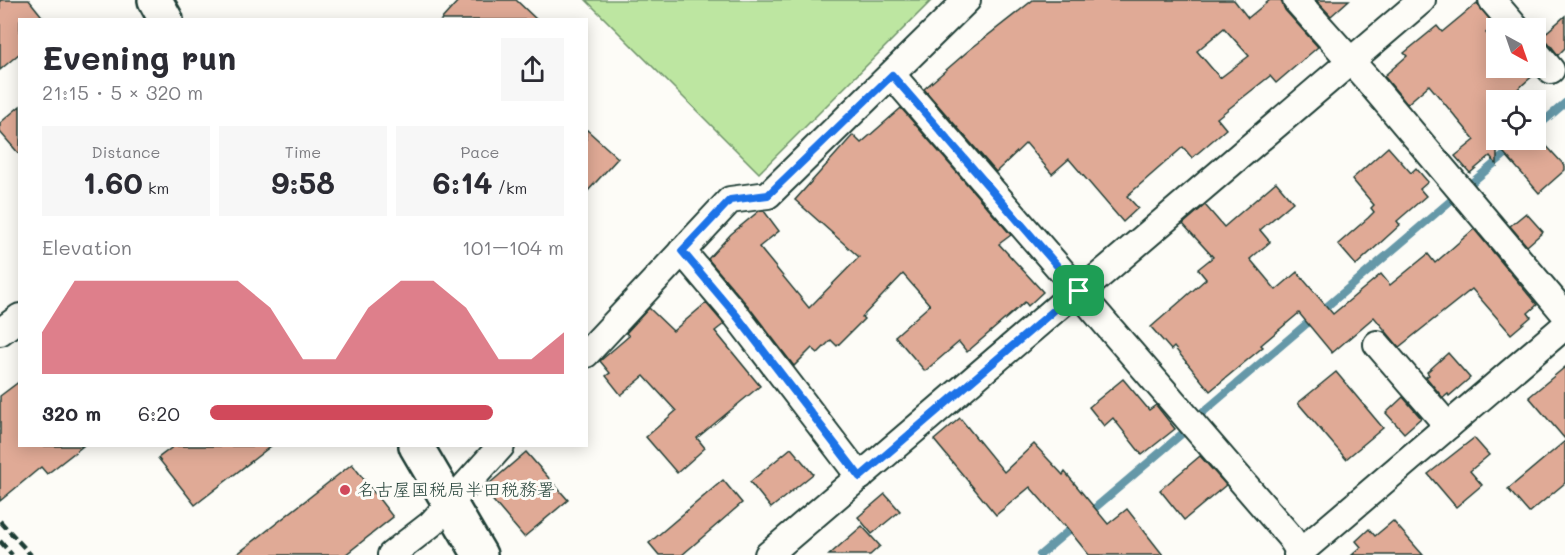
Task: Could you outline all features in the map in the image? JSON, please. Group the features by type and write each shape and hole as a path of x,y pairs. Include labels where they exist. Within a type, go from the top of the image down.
{"main road":[{"path":"155,0 165,18"},
{"path":"417,447 480,555"}],"street":[{"path":"588,352 730,200 768,195 967,0"},
{"path":"1296,0 1565,314"},
{"path":"768,555 1422,0"},
{"path":"1492,0 1507,18"},
{"path":"892,75 1290,537 1300,554 1565,326"},
{"path":"682,251 736,315 860,477"},
{"path":"0,332 18,318"},
{"path":"1377,344 1448,426"},
{"path":"391,555 431,524 500,447"}],"green space":[{"path":"586,0 932,0 759,173"}],"building":[{"path":"0,0 29,0 43,18 18,18 18,55 0,70"},
{"path":"459,0 516,0 535,18 443,18"},
{"path":"1033,0 1234,0 1248,18 1270,0 1281,0 1285,10 1318,47 1276,83 1270,76 1217,118 1226,129 1192,158 1183,147 1127,196 1138,208 1123,222 1069,159 1052,174 1026,143 996,172 924,89","holes":["1224,28 1249,56 1220,78 1197,51"]},
{"path":"1316,0 1349,0 1331,16"},
{"path":"1477,3 1489,18 1486,18 1486,78 1530,78 1517,90 1486,90 1486,150 1497,150 1497,165 1490,156 1470,173 1455,156 1475,140 1429,85 1407,104 1384,76 1407,56 1404,53 1437,26 1442,32"},
{"path":"1565,16 1565,48 1558,55 1546,41 1546,33"},
{"path":"18,108 18,153 0,132 0,123"},
{"path":"901,108 1011,235 999,244 1043,292 1028,306 1025,302 967,352 959,342 925,371 895,336 930,305 903,274 837,346 831,340 818,353 812,348 794,366 708,259 731,234 759,211 764,211 779,231 759,247 809,308 859,257 795,200 853,135 861,143"},
{"path":"588,131 618,158 588,191"},
{"path":"1546,145 1565,166 1565,170 1539,193 1501,150 1546,150"},
{"path":"1388,147 1411,173 1416,168 1428,182 1420,189 1426,196 1397,221 1400,225 1356,265 1338,244 1374,212 1371,208 1374,205 1352,179"},
{"path":"1276,182 1293,202 1260,230 1270,242 1250,259 1276,290 1297,272 1333,314 1381,274 1390,285 1428,254 1435,263 1474,229 1537,305 1528,313 1531,317 1511,334 1472,289 1399,347 1374,317 1332,353 1299,313 1261,345 1263,347 1210,391 1174,347 1171,350 1151,327 1206,279 1198,269 1213,257 1183,224 1205,205 1224,227"},
{"path":"1526,213 1543,232 1527,246 1510,226"},
{"path":"706,303 724,324 715,331 760,386 697,438 705,448 677,473 646,437 676,411 644,376 621,395 606,376 610,373 600,361 629,336 626,333 649,308 673,331"},
{"path":"1448,353 1470,378 1449,396 1448,394 1443,398 1426,377 1429,375 1427,372"},
{"path":"1565,367 1565,439 1529,397"},
{"path":"1336,372 1383,428 1346,459 1298,403"},
{"path":"1123,379 1149,410 1156,405 1175,429 1142,455 1113,418 1104,426 1089,407"},
{"path":"18,382 18,447 82,447 47,474 41,467 0,501 0,396"},
{"path":"1403,397 1421,418 1404,433 1386,413"},
{"path":"960,418 1004,472 1034,444 1063,475 1065,472 1108,524 1127,509 1163,555 1089,555 1030,487 996,515 934,440"},
{"path":"1474,438 1489,455 1470,471 1482,485 1456,507 1428,474"},
{"path":"1565,441 1565,483 1529,513 1508,489"},
{"path":"173,447 270,447 195,505 158,458"},
{"path":"791,448 813,474 771,508 750,482"},
{"path":"526,452 568,500 524,537 483,489"},
{"path":"1200,456 1226,485 1184,520 1160,490"},
{"name":"名古屋国税局半田税務署","path":"352,464 393,517 345,555 236,555"},
{"path":"723,480 742,503 682,555 659,555 649,543"},
{"path":"885,494 900,511 872,534 858,517"},
{"path":"1393,521 1423,555 1352,555 1361,547 1356,541 1369,529 1375,536"},
{"path":"862,526 880,546 870,555 829,555"}],"waterway":[{"path":"1546,119 1565,103"},
{"path":"1469,185 1510,150"},
{"path":"1201,414 1455,197"},
{"path":"1089,513 1184,432"},
{"path":"1040,555 1075,525"}],"railway":[{"path":"0,521 31,555"},
{"path":"0,541 12,555"}],"place":[{"name":"名古屋国税局半田税務署","path":"345,490"}],"route":[{"path":"892,75 1079,291 860,477 736,315 682,251 730,200 768,195 892,75"}]}
